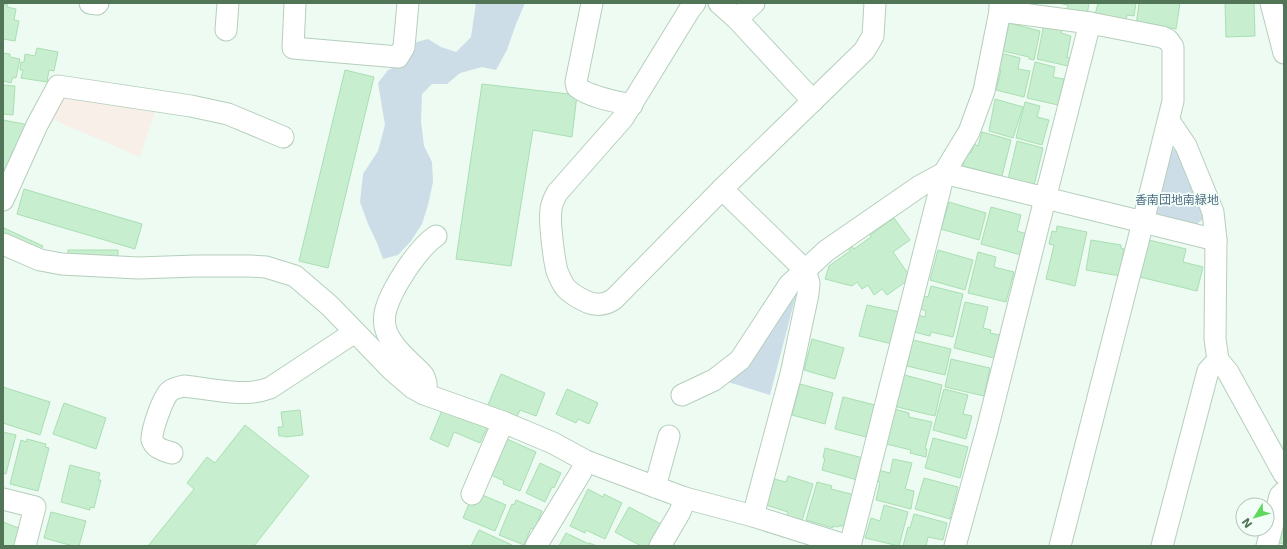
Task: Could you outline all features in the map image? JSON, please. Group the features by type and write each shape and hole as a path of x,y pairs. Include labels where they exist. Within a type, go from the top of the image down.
{"street":[{"path":"90,3 98,3"},
{"path":"226,30 228,3"},
{"path":"295,3 293,48 398,57 404,47 408,3"},
{"path":"592,3 576,82 577,87 581,91 612,101 632,105"},
{"path":"696,3 690,10 623,118 557,193 553,201 550,219 557,270 566,287 575,296 587,302 598,305 607,303 614,299 722,189 864,51 873,36 875,3"},
{"path":"719,3 737,19 813,101"},
{"path":"737,19 754,3"},
{"path":"1271,3 1284,53"},
{"path":"3,244 40,260 62,264 138,268 196,266 266,267 295,276 330,306 392,370 412,388 424,394 503,422 553,442 586,461 685,498 754,516 849,546 944,173 969,132 984,91 1000,7 1162,37 1168,40 1173,47 1173,101 1060,546"},
{"path":"955,546 987,430 1090,23"},
{"path":"3,200 37,125 58,86 191,106 228,114 283,137"},
{"path":"1169,120 1186,146 1213,212 1216,240 1215,339 1218,360 1228,372 1284,474"},
{"path":"682,395 714,380 740,360 789,285 826,251 920,186 944,173 1216,240"},
{"path":"722,189 805,270 809,283 791,374 754,516"},
{"path":"424,394 427,387 423,375 392,342 386,331 384,321 385,311 397,285 423,248 436,236"},
{"path":"172,453 160,449 152,440 164,398 168,392 184,386 247,393 259,392 270,388 355,332"},
{"path":"1162,546 1208,371 1218,360"},
{"path":"472,494 503,422"},
{"path":"655,487 669,436"},
{"path":"536,546 581,472 586,461"},
{"path":"1267,546 1280,496 1284,492"},
{"path":"660,546 680,512 685,498"},
{"path":"3,499 35,507 25,546"}],"shaded area":[{"path":"67,92 157,106 140,157 47,117"}],"green space":[{"path":"476,3 525,3 507,50 496,70 482,67 460,73 447,84 432,84 422,94 421,121 424,146 432,162 433,182 428,205 422,224 411,241 398,255 383,259 360,202 363,174 378,151 385,125 378,83 388,70 403,64 413,43 428,39 441,47 456,52 471,37"},
{"name":"香南団地南緑地","path":"1179,149 1206,217 1197,224 1163,220 1153,209 1168,150"},
{"path":"789,292 796,295 770,395 728,382"}],"building":[{"path":"1058,3 1089,3 1087,16 1066,13 1068,5"},
{"path":"1098,3 1136,3 1134,16 1127,15 1126,21 1095,15"},
{"path":"1139,3 1180,3 1176,29 1152,24 1136,26"},
{"path":"1225,3 1254,3 1255,36 1226,37"},
{"path":"3,4 8,5 7,7 16,9 14,20 19,21 15,41 3,39"},
{"path":"1009,23 1040,31 1034,60 1029,59 1029,57 1003,51"},
{"path":"1044,24 1062,28 1061,33 1071,36 1067,57 1070,58 1068,66 1037,59"},
{"path":"37,48 58,52 54,71 49,70 47,82 21,78 23,70 20,70 21,62 24,62 25,54 35,56"},
{"path":"3,53 10,54 10,57 20,59 16,78 13,77 11,83 3,81"},
{"path":"1001,53 1020,58 1018,69 1030,71 1024,97 996,90 1001,70 997,69"},
{"path":"1035,62 1055,67 1053,77 1064,79 1058,105 1027,98"},
{"path":"345,70 374,77 328,268 299,261"},
{"path":"482,84 577,95 572,137 533,130 511,266 456,259"},
{"path":"3,85 15,86 13,115 3,114"},
{"path":"995,99 1023,107 1013,138 989,131"},
{"path":"1025,102 1040,106 1037,117 1049,120 1042,145 1016,138"},
{"path":"3,120 24,124 27,126 15,151 13,150 3,177"},
{"path":"982,132 1011,140 1002,176 963,166 966,152 971,153 974,144 978,146"},
{"path":"1017,141 1043,148 1034,186 1008,179"},
{"path":"24,189 142,224 135,249 17,214"},
{"path":"949,202 986,213 979,240 941,229"},
{"path":"991,207 1021,215 1017,231 1027,234 1021,255 981,244"},
{"path":"894,218 910,240 893,252 911,278 887,295 882,289 874,295 868,285 862,289 857,282 852,286 825,279 829,266 850,251 848,247 851,245 854,249 871,237 870,235"},
{"path":"1057,226 1087,232 1075,286 1046,279 1054,245 1049,244 1052,231 1056,232"},
{"path":"4,228 43,246 39,253 3,235"},
{"path":"1091,240 1121,245 1121,248 1124,249 1120,276 1086,270"},
{"path":"1149,240 1186,249 1183,262 1203,267 1197,291 1140,277"},
{"path":"68,250 118,250 118,258 68,258"},
{"path":"938,250 973,260 965,290 930,280"},
{"path":"978,252 996,257 994,267 1014,272 1006,302 968,293"},
{"path":"931,286 963,294 953,337 931,332 930,336 914,332 918,315 925,317 926,311 921,309 924,296 928,297"},
{"path":"965,302 988,307 983,328 991,330 990,333 1000,335 994,358 954,348"},
{"path":"867,305 900,312 892,344 859,336"},
{"path":"812,339 844,348 835,379 804,370"},
{"path":"909,339 951,349 945,375 907,366 911,347 908,346"},
{"path":"951,359 990,368 984,396 945,387"},
{"path":"501,374 545,393 536,416 520,410 516,419 487,407"},
{"path":"901,374 942,385 935,416 893,406"},
{"path":"800,384 833,393 825,424 792,415"},
{"path":"3,387 50,402 40,435 3,423"},
{"path":"567,389 598,403 589,424 578,419 576,423 556,414"},
{"path":"944,389 968,395 963,414 972,416 966,439 933,430"},
{"path":"843,397 875,405 866,437 835,429"},
{"path":"64,403 106,418 96,449 53,434"},
{"path":"443,408 487,428 480,443 454,432 448,447 430,439"},
{"path":"891,408 909,413 909,417 932,422 925,449 927,449 926,457 910,453 911,450 886,444"},
{"path":"300,410 303,435 285,437 279,436 278,427 283,427 281,412"},
{"path":"245,425 309,476 254,546 148,546 194,489 187,483 207,457 215,463"},
{"path":"3,432 16,435 6,474 3,473"},
{"path":"933,438 968,447 960,478 925,468"},
{"path":"27,439 46,444 45,447 49,448 38,491 10,484 21,440 26,442"},
{"path":"507,439 536,452 520,491 503,484 504,481 487,473"},
{"path":"825,448 863,458 857,480 822,470 825,458 823,458"},
{"path":"893,459 912,463 905,489 914,491 911,509 876,500 880,482 875,481 878,470 890,473"},
{"path":"540,463 561,473 545,502 526,493"},
{"path":"70,465 100,473 98,480 101,480 94,508 90,507 90,510 61,502"},
{"path":"788,476 813,484 802,521 787,516 788,512 766,505 774,479 786,482"},
{"path":"924,478 958,487 950,519 915,509"},
{"path":"817,482 832,486 831,489 855,495 846,526 833,526 833,528 806,520"},
{"path":"588,489 603,497 604,494 622,503 605,539 586,530 585,533 570,526"},
{"path":"480,494 506,505 495,531 463,518 471,499"},
{"path":"516,500 542,511 535,529 531,528 524,545 499,535 512,504 514,505"},
{"path":"884,505 908,512 899,546 865,538 871,518 880,521"},
{"path":"629,507 661,524 649,546 641,546 615,532"},
{"path":"51,512 86,521 79,546 73,546 44,538"},
{"path":"914,514 947,523 943,540 928,537 926,546 903,546 908,527 910,528"},
{"path":"1284,521 1284,544 1275,542"},
{"path":"3,522 21,529 14,546 3,546"},
{"path":"479,530 512,545 512,546 471,546"},
{"path":"566,533 589,544 597,546 559,546"}]}
